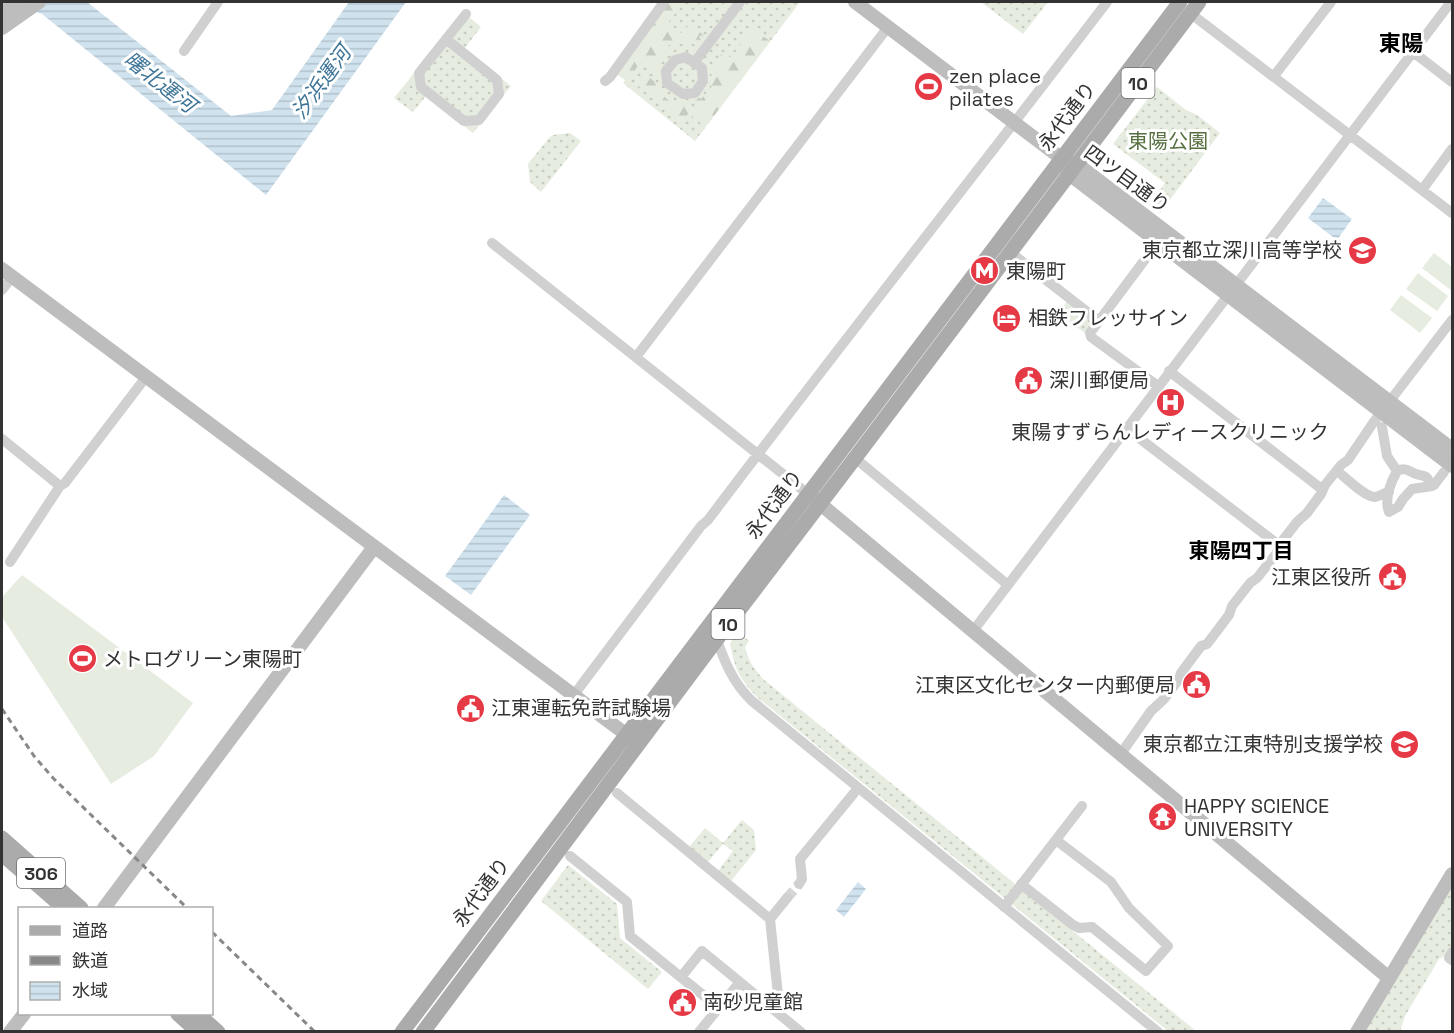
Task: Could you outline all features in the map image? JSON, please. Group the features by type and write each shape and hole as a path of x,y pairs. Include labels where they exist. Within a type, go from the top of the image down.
{"main road":[{"name":"永代通り","path":"423,1032 632,739 710,623 1061,158 1184,4"},
{"name":"永代通り","path":"402,1032 632,739 716,639 855,458 1073,169 1184,4"},
{"name":"306","path":"2,838 79,907"},
{"name":"306","path":"2,854 62,907"},
{"path":"179,1015 198,1032"},
{"path":"199,1015 218,1032"}],"street":[{"path":"4,21 17,2"},
{"path":"4,21 39,2"},
{"path":"184,51 219,2"},
{"path":"605,81 664,2"},
{"path":"694,63 740,2"},
{"name":"四ツ目通り","path":"855,2 1061,158 1158,242 1232,290 1390,401 1452,449"},
{"path":"573,696 701,526 708,520 1016,123 1107,2"},
{"path":"1274,76 1331,2"},
{"path":"973,631 1451,2"},
{"path":"1184,4 1452,213"},
{"path":"446,39 497,80 499,94 479,120 464,121 421,87 419,72 466,14"},
{"path":"636,357 888,27"},
{"path":"1413,52 1452,82"},
{"path":"687,57 694,63 702,68 703,81 690,96 683,94 664,77 675,60 687,57"},
{"path":"1422,190 1452,149"},
{"name":"四ツ目通り","path":"1073,169 1232,290 1448,469"},
{"path":"1158,242 1090,333 1091,337 1158,386"},
{"path":"492,243 758,453 1389,978"},
{"path":"1010,252 1099,321"},
{"path":"2,290 7,273 632,739"},
{"path":"1120,755 1179,679 1201,646 1207,644 1229,615 1232,606 1276,554 1296,522 1307,513 1325,485 1348,460 1452,320"},
{"path":"1169,371 1323,490"},
{"path":"10,562 60,486 65,483 146,377"},
{"path":"1382,427 1387,456 1397,471"},
{"path":"1126,428 1280,546"},
{"path":"2,439 60,486"},
{"path":"855,458 1008,585"},
{"path":"1430,486 1425,476 1415,474 1408,469 1402,468 1397,471 1389,492 1387,508 1389,512 1398,507 1412,489 1430,486 1434,485 1448,469"},
{"path":"1342,475 1371,496 1389,492"},
{"path":"105,907 374,547"},
{"path":"710,623 728,670 736,684 752,701 1158,1032"},
{"path":"617,793 770,920"},
{"path":"799,884 802,879 800,859 854,793"},
{"path":"1004,907 1082,806"},
{"path":"1021,885 1073,925 1079,928 1092,927 1146,971 1168,946 1129,908 1111,882 1056,840"},
{"path":"570,856 627,902 630,936 719,1008"},
{"path":"1357,1032 1452,874"},
{"path":"780,1014 770,920 787,898"},
{"path":"681,977 702,951 801,1032"},
{"path":"1452,952 1449,958 1452,960"},
{"path":"699,1032 740,982"},
{"path":"10,1032 23,1015"}],"green space":[{"path":"664,2 800,2 695,141 623,83 625,80 614,72"},
{"path":"668,2 684,2 668,23 681,33 688,26 705,36 701,35 695,42 669,45 658,59 659,73 656,74 641,62 627,81 616,74"},
{"path":"981,2 1048,2 1023,34"},
{"path":"463,12 481,27 464,49 511,86 473,133 426,96 413,112 394,98"},
{"path":"752,29 770,41 708,124 702,119 698,123 692,118 696,112 695,100 701,99 712,86 711,68 723,52 731,58"},
{"path":"645,74 656,83 661,82 658,92 677,107 681,102 689,102 690,111 683,121 637,85"},
{"name":"東陽公園","path":"1157,87 1220,133 1160,213 1149,205 1165,183 1113,144"},
{"path":"570,133 581,141 541,192 530,182 528,164 553,135"},
{"path":"1434,253 1452,267 1452,291 1422,268"},
{"path":"1418,273 1448,296 1437,311 1406,289"},
{"path":"1401,295 1432,318 1420,333 1390,310"},
{"path":"1067,301 1091,320 1092,324 1085,333 1058,313"},
{"name":"メトログリーン東陽町","path":"22,575 193,703 154,756 111,784 2,617 2,597"},
{"path":"739,632 749,641 745,647 748,656 763,679 1196,1031 1168,1031 757,697 742,679 734,659 730,643"},
{"path":"742,820 754,830 756,850 731,881 718,871 733,851 723,844 708,862 689,847 705,828 723,843"},
{"path":"568,865 617,904 620,938 662,972 648,989 541,901"},
{"path":"1452,881 1452,945 1446,955 1439,959 1405,1016 1400,1031 1361,1032"}],"water":[{"path":"9,2 87,2 231,116 272,110 349,2 406,2 266,195 42,14"},
{"path":"1323,198 1352,219 1337,240 1308,218"},
{"path":"504,495 530,515 471,595 445,576"},
{"path":"858,882 866,889 844,917 836,910"}],"tunnel":[{"path":"787,898 799,884"}],"railway":[{"path":"2,709 34,756 53,778 186,907"},
{"path":"213,933 315,1032"}],"place":[{"name":"zen place pilates","path":"928,87"},
{"name":"東京都立深川高等学校","path":"1363,250"},
{"name":"東陽町","path":"985,271"},
{"name":"相鉄フレッサイン","path":"1007,318"},
{"name":"深川郵便局","path":"1028,380"},
{"name":"東陽すずらんレディースクリニック","path":"1170,402"},
{"name":"江東区役所","path":"1392,577"},
{"name":"メトログリーン東陽町","path":"82,659"},
{"name":"江東区文化センター内郵便局","path":"1196,685"},
{"name":"江東運転免許試験場","path":"470,708"},
{"name":"東京都立江東特別支援学校","path":"1404,744"},
{"name":"HAPPY SCIENCE UNIVERSITY","path":"1163,817"},
{"name":"南砂児童館","path":"682,1002"}],"district":[{"name":"東陽","path":"1401,43"},
{"name":"東陽四丁目","path":"1241,550"}],"water label":[{"name":"曙北運河","path":"160,82"},
{"name":"汐浜運河","path":"321,82"}]}
